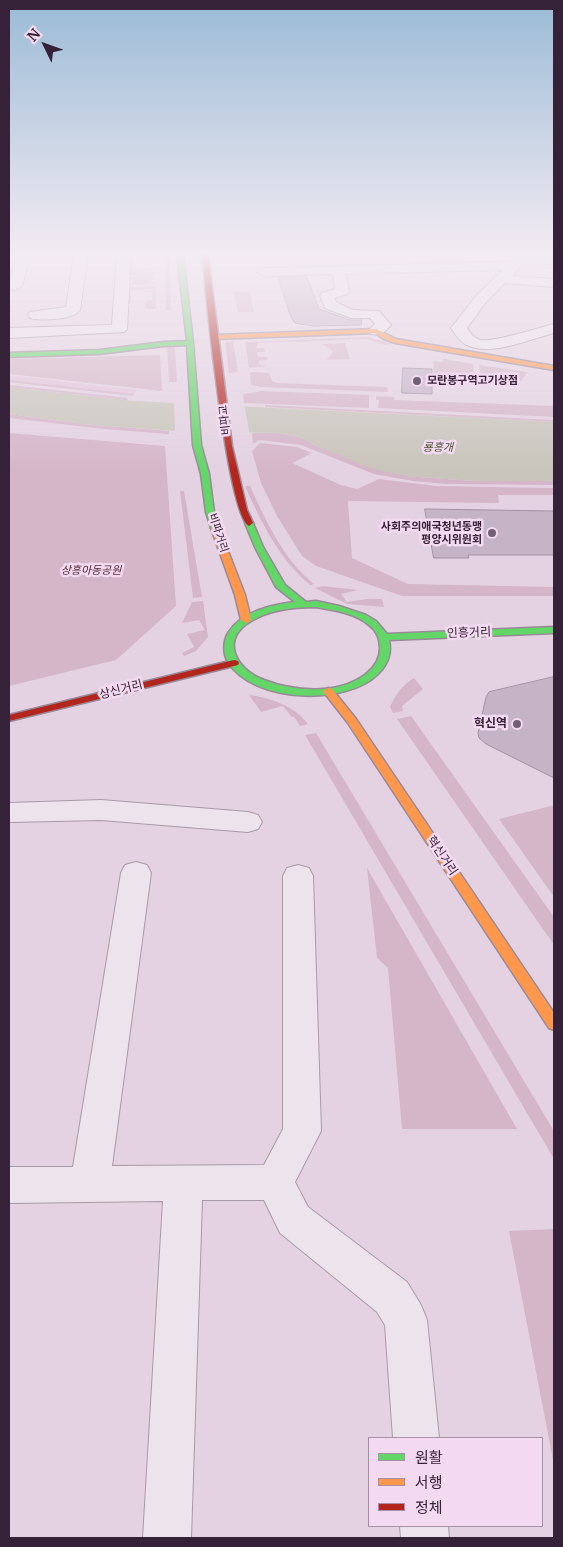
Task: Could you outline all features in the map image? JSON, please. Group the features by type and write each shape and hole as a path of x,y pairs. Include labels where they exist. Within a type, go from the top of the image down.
{"main road":[{"path":"9,355 99,352 190,342 188,326"},
{"path":"215,326 216,337 376,331 386,338 395,341 478,349 554,368"},
{"name":"비파교","path":"216,337 228,446 243,510 259,548 281,587 302,604"},
{"name":"비파거리","path":"190,342 197,445 205,474 210,512 240,595 246,620"},
{"path":"302,604 341,608 363,616 384,637 387,646 384,661 371,675 350,686 328,691 299,692 271,687 249,677 234,664 230,656 229,642 233,633 246,620 265,610 302,604"},
{"name":"인흥거리","path":"384,637 554,630"},
{"name":"상신거리","path":"9,718 234,664"},
{"name":"혁신거리","path":"328,691 352,721 554,1024"}],"street":[{"path":"9,332 119,329 119,326"},
{"path":"376,331 382,326"},
{"path":"460,326 459,328 463,336 478,349 554,329"},
{"path":"9,813 102,810 248,822"},
{"path":"90,1184 136,873"},
{"path":"275,1182 302,1131 298,876"},
{"path":"9,1185 275,1182"},
{"path":"275,1182 294,1220 392,1297 406,1320 416,1437"},
{"path":"167,1538 183,1184"}],"shaded area":[{"path":"9,375 137,390 134,394 9,380"}],"green space":[{"path":"368,337 392,344 385,345 367,339 258,343 256,348 264,348 265,352 257,352 258,357 267,357 268,360 259,361 259,364 267,366 249,368 245,342"},
{"path":"233,341 238,372 229,373 225,342"},
{"path":"345,343 350,359 327,360 333,351 322,344"},
{"path":"167,346 175,346 177,382 169,382"},
{"path":"160,355 162,391 9,374 9,359"},
{"path":"444,359 473,364 474,378 434,377 433,361 442,362"},
{"path":"479,365 528,372 521,381 480,378"},
{"path":"250,373 269,373 272,381 277,383 387,387 388,392 261,387 251,385"},
{"path":"9,380 134,394 133,396 9,382"},
{"path":"9,385 128,398 127,400 9,387"},
{"path":"262,391 369,395 369,408 244,403 243,394"},
{"path":"376,396 394,397 394,400 554,406 554,417 378,408 379,400 376,400"},
{"path":"265,405 554,420 554,422 265,407"},
{"path":"9,414 84,424 169,431 169,434 9,418"},
{"name":"상흥아동공원","path":"9,433 165,446 176,606 116,660 9,686"},
{"path":"252,433 278,433 300,437 319,447 406,476 473,481 554,481 554,485 446,484 413,481 374,474 301,445 259,440 253,444"},
{"path":"260,443 297,447 312,453 292,463 341,485 357,489 379,479 436,486 554,488 554,495 498,495 499,503 348,501 352,558 408,584 554,587 554,596 402,596 316,566 302,556 277,516 261,483 252,451"},
{"path":"245,486 250,486 269,526 284,551 314,584 310,585 299,575 280,552 264,526"},
{"path":"180,491 184,491 202,597 193,598"},
{"path":"323,586 358,590 341,594 347,602 382,599 384,607 347,604 315,588"},
{"path":"203,601 208,637 196,651 184,656 182,653 194,647 187,634 205,630 199,620 182,623 192,602"},
{"path":"414,678 423,689 402,706 403,711 393,713 390,707 394,698"},
{"path":"249,695 266,698 282,704 296,712 308,724 300,726 283,706 261,712"},
{"path":"411,716 554,917 554,945 397,719"},
{"path":"316,733 554,1131 554,1159 305,735"},
{"path":"551,806 554,807 554,897 499,819"},
{"path":"367,868 517,1129 402,1129 388,968 377,958"},
{"path":"554,1229 554,1465 509,1231"}],"water":[{"name":"룡흥개","path":"9,387 134,401 554,422 554,481 473,481 406,476 373,469 319,447 300,437 278,433 176,431 84,424 9,414"}],"pier":[{"path":"174,400 244,404 250,435 175,434"}],"building":[{"name":"모란봉구역고기상점","path":"403,368 432,369 432,394 402,393"},
{"name":"사회주의애국청년동맹 평양시위원회","path":"425,509 554,511 554,555 468,555 469,558 434,558"},
{"name":"혁신역","path":"554,677 554,778 486,744 479,738 478,733 486,697 489,692"}],"traffic: fast":[{"path":"188,326 197,445 205,474 210,512 215,528"},
{"path":"9,355 99,352 164,344 190,343"},
{"path":"249,523 259,547 281,587 303,604"},
{"path":"316,604 351,612 373,623 381,631 385,641 384,658 379,667 369,677 349,687 336,690 323,692 295,691 269,686 257,681 247,676 234,664 229,648 232,635 249,618 277,608 316,604"},
{"path":"384,637 554,630"}],"traffic: slow":[{"path":"216,337 376,331 386,338 395,341 554,368"},
{"path":"215,528 240,595 246,620"},
{"path":"328,691 352,721 554,1024"}],"traffic: jam":[{"path":"214,326 228,446 243,510 249,523"},
{"path":"9,718 234,663"}],"place":[{"name":"모란봉구역고기상점","path":"417,381"},
{"name":"사회주의애국청년동맹 평양시위원회","path":"492,533"},
{"name":"혁신역","path":"517,724"}]}
